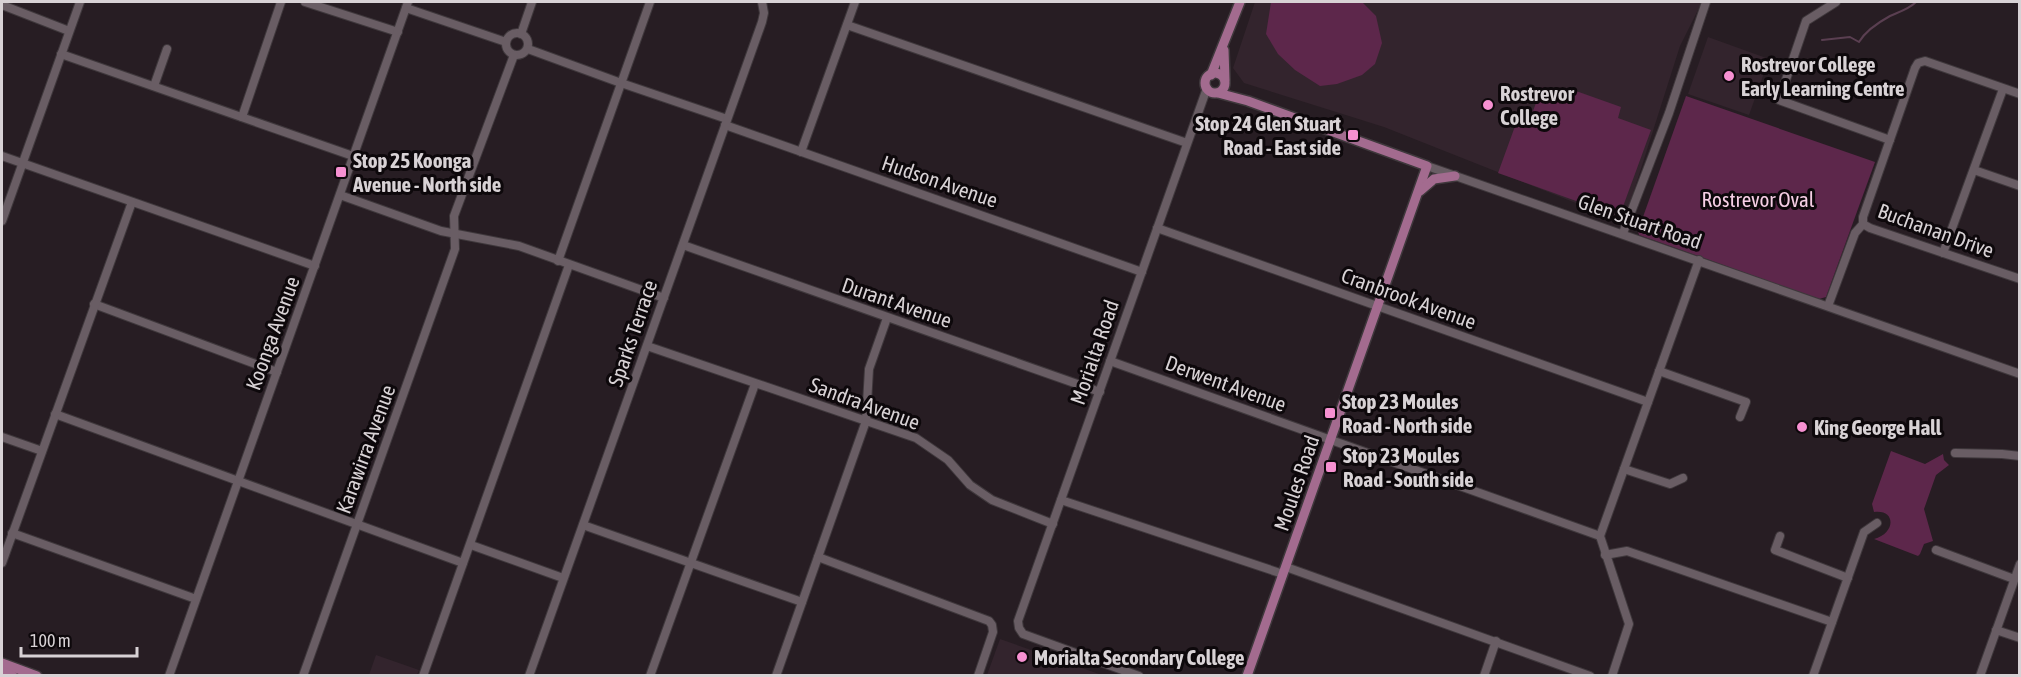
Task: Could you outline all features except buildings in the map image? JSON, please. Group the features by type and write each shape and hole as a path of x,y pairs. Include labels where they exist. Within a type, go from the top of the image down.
{"main road":[{"path":"1224,44 1225,81 1223,89 1218,93 1212,92 1206,82 1211,75 1240,2"},
{"path":"1211,75 1219,74 1225,81"},
{"name":"Glen Stuart Road","path":"1225,81 1248,101"},
{"name":"Glen Stuart Road","path":"1218,93 1248,101 1427,166"},
{"name":"Moules Road","path":"1247,675 1427,166"},
{"path":"1417,195 1434,179 1455,176"},
{"path":"2,663 37,675"},
{"path":"2,671 13,675"}],"street":[{"path":"2,221 80,2"},
{"path":"242,117 281,2"},
{"path":"305,2 398,32"},
{"path":"521,33 532,2"},
{"path":"558,261 650,2"},
{"name":"Sparks Terrace","path":"529,675 762,22 764,13 762,2"},
{"path":"801,152 855,2"},
{"path":"1623,233 1669,113 1706,2"},
{"path":"1836,2 1806,21 1779,100 1890,140"},
{"path":"407,4 506,42"},
{"name":"Koonga Avenue","path":"169,675 407,4"},
{"path":"2,5 69,31"},
{"path":"847,25 1187,143"},
{"path":"521,33 528,41 528,48 520,55 514,55 507,48 506,42 510,35 521,33"},
{"path":"154,86 167,48"},
{"name":"Hudson Avenue","path":"528,48 801,152 1142,272"},
{"path":"61,54 353,156"},
{"name":"Karawirra Avenue","path":"303,675 455,249 454,216 514,55"},
{"name":"Buchanan Drive","path":"2019,94 1925,61 1918,63 1863,218 1863,224 1870,228 2019,279"},
{"name":"Morialta Road","path":"1139,675 1023,634 1018,621 1208,88"},
{"path":"1943,253 2003,89"},
{"path":"2,156 315,266"},
{"name":"Glen Stuart Road","path":"1427,166 2019,374"},
{"path":"1974,170 2019,186"},
{"path":"340,195 441,231 519,246 664,298"},
{"path":"2,563 132,202"},
{"path":"1828,306 1854,232 1863,224"},
{"name":"Cranbrook Avenue","path":"1157,228 1648,402"},
{"name":"Durant Avenue","path":"683,245 1100,392"},
{"path":"1612,675 1629,624 1600,536 1699,260"},
{"path":"423,675 569,265"},
{"path":"94,304 277,372"},
{"path":"777,675 866,421 869,369 887,318"},
{"name":"Sandra Avenue","path":"647,346 916,438 948,460 970,485 992,500 1053,524"},
{"name":"Derwent Avenue","path":"1110,361 1600,536"},
{"path":"1659,371 1746,402 1740,417"},
{"path":"650,675 755,384"},
{"path":"55,414 463,563"},
{"path":"2,437 42,451"},
{"path":"1955,453 2002,453 2019,456"},
{"path":"1624,468 1670,484 1683,477"},
{"path":"1061,500 1284,570 1590,675"},
{"path":"1814,675 1864,532 1877,523"},
{"path":"583,525 802,602"},
{"path":"12,533 196,599"},
{"path":"1780,536 1775,549 1848,578"},
{"path":"471,544 563,578"},
{"path":"1936,550 2014,579"},
{"path":"1605,555 1628,551 1832,622"},
{"path":"818,557 980,616 992,625 993,632 978,675"},
{"path":"1980,675 2019,564"},
{"path":"1996,630 2019,638"},
{"path":"1484,675 1496,641"}],"shaded area":[{"name":"Rostrevor College","path":"1255,2 1702,2 1680,46 1624,222 1384,127 1244,83 1233,68"},
{"name":"Rostrevor College Early Learning Centre","path":"1708,37 1769,59 1749,115 1688,94"},
{"name":"Morialta Secondary College","path":"1000,639 1099,674 1102,675 987,675"},
{"path":"376,655 419,670 417,675 369,675"}],"green space":[{"path":"1271,2 1362,2 1376,16 1382,43 1375,64 1362,75 1337,84 1320,86 1295,70 1278,54 1266,34"},
{"path":"1542,87 1573,98 1576,91 1621,107 1618,118 1651,130 1621,212 1592,201 1590,206 1498,173 1522,107 1533,111"},
{"name":"Rostrevor Oval","path":"1686,96 1875,162 1826,297 1819,299 1639,235 1638,231"},
{"path":"1891,451 1925,464 1943,454 1944,460 1949,465 1936,475 1924,509 1933,541 1924,544 1918,556 1874,539 1886,532 1890,522 1886,514 1874,512 1872,504"}],"waterway":[{"path":"1822,40 1850,37 1859,42 1877,24 1916,2"}],"place":[{"name":"Rostrevor College Early Learning Centre","path":"1729,76"},
{"name":"Rostrevor College","path":"1488,105"},
{"name":"Stop 24 Glen Stuart Road - East side","path":"1353,135"},
{"name":"Stop 25 Koonga Avenue - North side","path":"341,172"},
{"name":"Stop 23 Moules Road - North side","path":"1330,413"},
{"name":"King George Hall","path":"1802,427"},
{"name":"Stop 23 Moules Road - South side","path":"1331,467"},
{"name":"Morialta Secondary College","path":"1022,657"}]}
